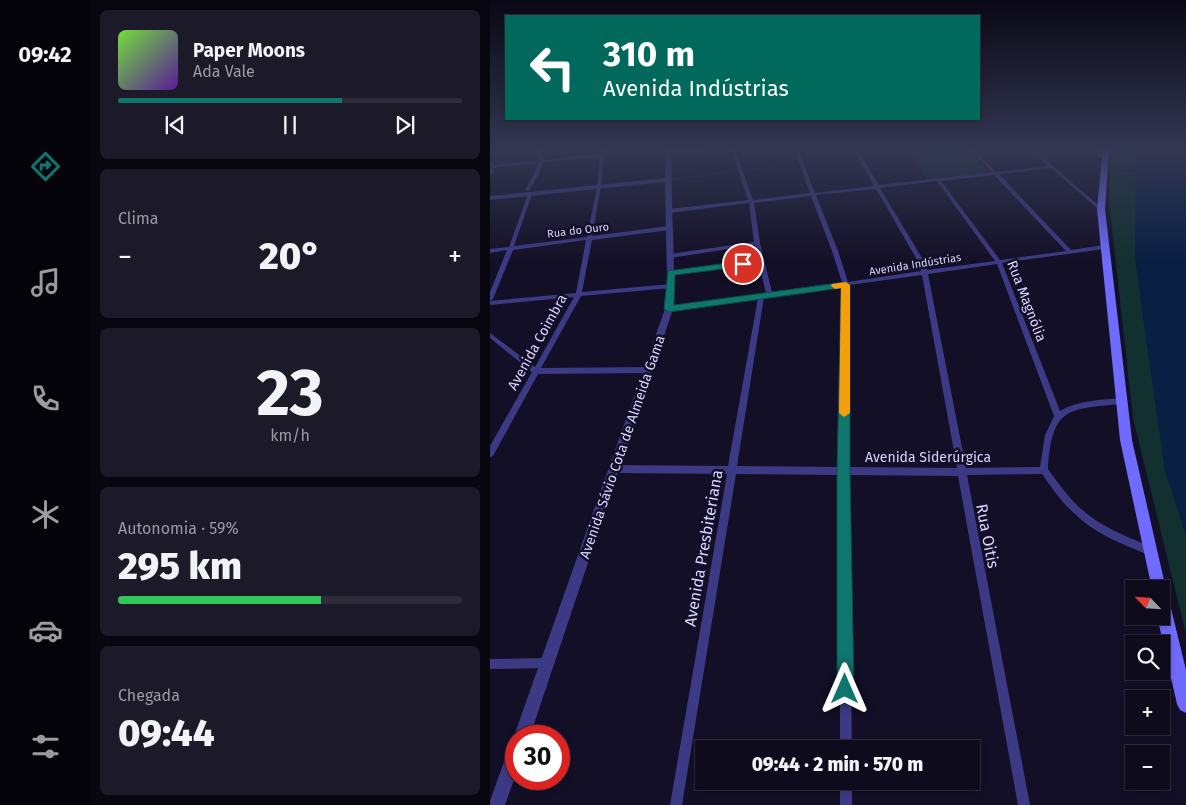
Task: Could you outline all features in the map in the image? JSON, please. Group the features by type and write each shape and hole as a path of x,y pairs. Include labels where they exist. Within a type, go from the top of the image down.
{"main road":[{"path":"1103,187 1101,209 1104,247 1126,440 1156,580"},
{"path":"1167,625 1186,704"}],"street":[{"path":"490,299 511,248 531,187"},
{"path":"490,198 577,187"},
{"name":"Avenida Coimbra","path":"490,454 578,296 600,187"},
{"name":"Avenida Sávio Cota de Almeida Gama","path":"526,725 616,469 669,309 671,273 668,187"},
{"name":"Avenida Presbiteriana","path":"676,805 732,470 766,296 750,201 745,187"},
{"path":"809,187 840,264 846,285 844,470 846,740"},
{"name":"Rua Oitis","path":"876,187 919,258 925,273 960,472 1024,805"},
{"path":"669,211 880,187"},
{"name":"Rua Magnólia","path":"943,187 999,262 1058,416"},
{"path":"1008,187 1070,252"},
{"path":"1074,187 1101,209"},
{"path":"490,193 529,192"},
{"name":"Rua do Ouro","path":"490,251 669,228"},
{"path":"670,256 757,243"},
{"name":"Avenida Indústrias","path":"669,309 1104,247"},
{"path":"671,273 761,262"},
{"path":"490,303 671,286"},
{"path":"490,335 536,371 648,370"},
{"path":"1122,401 1085,405 1071,409 1058,416 1049,438 1044,470 1062,497 1080,516 1116,537 1149,550"},
{"name":"Avenida Siderúrgica","path":"616,469 960,472 1044,470"},
{"path":"490,664 548,663"},
{"path":"497,805 505,782"},
{"path":"846,790 846,805"}],"green space":[{"path":"1110,187 1149,187 1186,531 1186,634 1133,418 1109,201"}],"water":[{"path":"1136,187 1186,187 1186,536 1165,471 1135,257"}],"slow traffic":[{"path":"835,286 846,285 844,413"}],"route":[{"path":"743,264 671,273 669,309 846,285 844,470 845,689"}]}
